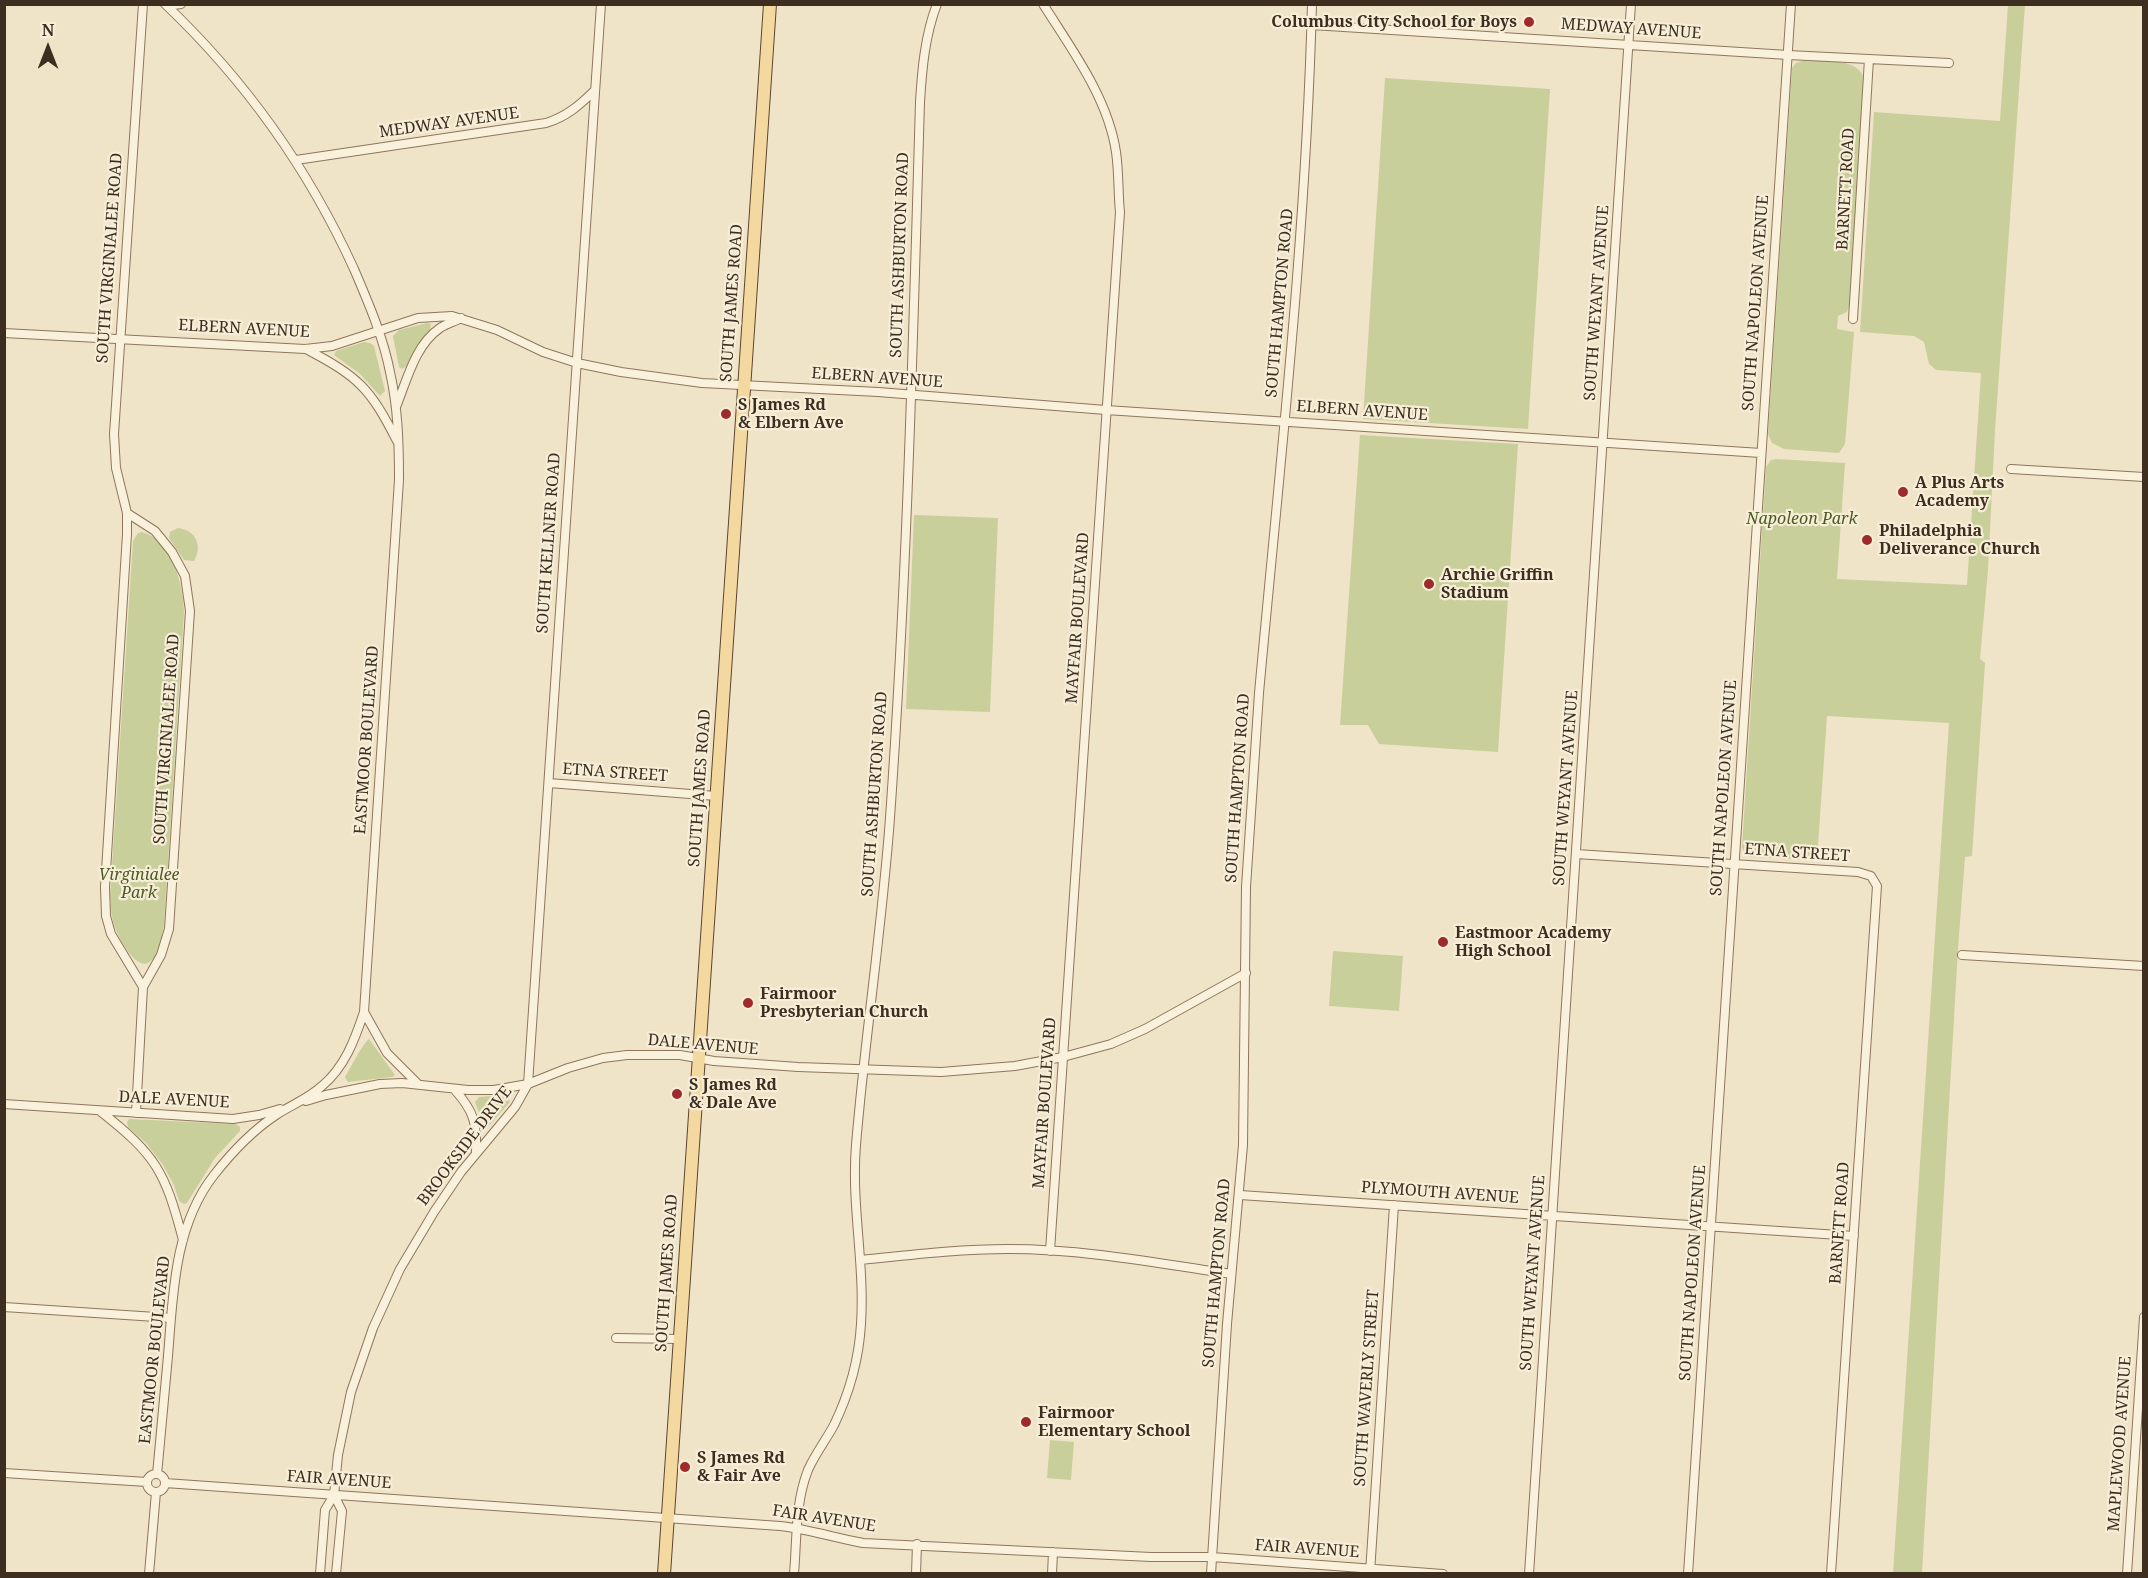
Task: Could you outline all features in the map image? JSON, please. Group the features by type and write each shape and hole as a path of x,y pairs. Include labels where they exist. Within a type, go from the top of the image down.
{"main road":[{"name":"SOUTH JAMES ROAD","path":"664,1574 770,4"}],"street":[{"name":"SOUTH VIRGINIALEE ROAD","path":"142,4 114,434 115,457 127,513 127,562 105,906 111,934 143,987"},
{"path":"166,5 181,4"},
{"name":"SOUTH KELLNER ROAD","path":"528,1084 601,4"},
{"name":"SOUTH ASHBURTON ROAD","path":"794,1574 797,1527 803,1488 809,1468 835,1424 852,1377 861,1323 863,1285 855,1148 890,822 905,580 920,102 928,38 937,4"},
{"name":"MAYFAIR BOULEVARD","path":"1043,4 1097,94 1108,121 1116,152 1120,212 1050,1251"},
{"name":"SOUTH HAMPTON ROAD","path":"1211,1574 1231,1274 1243,1145 1246,886 1259,693 1298,284 1306,163 1312,4"},
{"name":"SOUTH WEYANT AVENUE","path":"1529,1574 1631,4"},
{"name":"SOUTH NAPOLEON AVENUE","path":"1688,1574 1791,4"},
{"name":"EASTMOOR BOULEVARD","path":"157,1474 178,1260 195,1207 214,1175 257,1129 323,1086 351,1048 364,1012 398,495 399,446 390,370 379,331 331,221 296,160 250,96 211,50 166,5"},
{"name":"MEDWAY AVENUE","path":"1312,25 1949,63"},
{"name":"BARNETT ROAD","path":"1853,320 1869,59"},
{"name":"MEDWAY AVENUE","path":"296,160 546,123 558,120 570,113 595,90"},
{"name":"ELBERN AVENUE","path":"4,333 305,349 332,346 406,321 430,316 461,318 497,330 543,352 577,363 659,378 1761,453"},
{"path":"396,407 414,363 426,343 441,328 461,318"},
{"path":"305,349 337,365 354,377 379,407 399,446"},
{"path":"2011,469 2144,477"},
{"name":"SOUTH VIRGINIALEE ROAD","path":"127,513 155,531 172,552 185,576 190,610 169,929 161,955 143,987 135,1113"},
{"name":"ETNA STREET","path":"549,783 716,796"},
{"name":"ETNA STREET","path":"1576,854 1858,872 1871,876"},
{"name":"BARNETT ROAD","path":"1831,1574 1877,886 1871,876"},
{"path":"1962,955 2144,966"},
{"name":"DALE AVENUE","path":"4,1104 233,1119 260,1115 326,1095 380,1084 418,1084 454,1089 494,1090 528,1084 568,1068 603,1058 652,1054 786,1066 941,1072 1015,1066 1063,1057 1111,1044 1145,1029 1246,974"},
{"path":"364,1012 387,1053 418,1084"},
{"name":"BROOKSIDE DRIVE","path":"320,1574 325,1510 334,1495 338,1455 351,1392 373,1328 400,1269 434,1212 476,1152 515,1107 528,1084"},
{"path":"454,1089 473,1115 477,1132 476,1152"},
{"path":"99,1111 141,1146 160,1170 173,1200 183,1240"},
{"name":"PLYMOUTH AVENUE","path":"1240,1195 1854,1236"},
{"name":"SOUTH WAVERLY STREET","path":"1370,1571 1394,1205"},
{"path":"861,1260 952,1251 1008,1249 1112,1256 1231,1274"},
{"path":"4,1307 171,1318"},
{"name":"MAPLEWOOD AVENUE","path":"2127,1574 2144,1317"},
{"path":"616,1338 679,1339"},
{"path":"4,1473 147,1482"},
{"path":"157,1474 163,1477 165,1483 162,1490 156,1492 150,1489 147,1482 151,1476 157,1474"},
{"name":"FAIR AVENUE","path":"165,1483 797,1527 844,1540 863,1542 1151,1557 1212,1557 1370,1571 1443,1574"},
{"path":"149,1574 156,1492"},
{"name":"BROOKSIDE DRIVE","path":"334,1495 342,1511 336,1574"},
{"path":"915,1574 917,1544"},
{"path":"1052,1574 1053,1552"}],"green space":[{"name":"Napoleon Park","path":"2008,5 2025,5 1995,431 1988,570 1980,659 1985,663 1972,856 1965,857 1958,949 1922,1573 1893,1573 1949,723 1827,716 1817,860 1750,857 1745,854 1742,847 1766,467 1771,460 1777,459 1845,463 1837,579 1967,585 1981,373 1936,370 1929,364 1924,342 1914,336 1860,332 1874,112 2000,121"},
{"path":"1802,61 1847,63 1860,72 1864,79 1849,306 1847,312 1838,316 1837,329 1854,332 1845,444 1839,453 1784,449 1772,443 1768,434 1792,68 1796,63"},
{"path":"1385,78 1550,89 1528,429 1363,419"},
{"path":"431,324 430,330 418,344 407,366 402,369 399,367 393,336 399,330"},
{"path":"364,342 374,346 385,391 380,396 360,374 334,355 336,351"},
{"name":"Archie Griffin Stadium","path":"1360,435 1518,444 1498,752 1379,744 1368,725 1340,725"},
{"path":"914,515 998,518 990,712 906,709"},
{"path":"178,528 193,535 198,544 194,561 184,560 169,538 170,532"},
{"name":"Virginialee Park","path":"142,532 152,536 161,544 174,565 182,590 184,613 164,925 155,956 148,963 143,964 128,952 117,933 110,896 133,541 138,533"},
{"path":"1333,951 1403,956 1399,1011 1329,1006"},
{"path":"369,1039 395,1075 348,1082 345,1077"},
{"path":"506,1095 510,1102 485,1129 475,1102 479,1097"},
{"path":"129,1119 236,1124 240,1127 240,1131 215,1158 187,1203 184,1204 179,1201 174,1185 163,1165 146,1143 128,1127"},
{"path":"1050,1440 1074,1442 1071,1480 1047,1478"}],"place":[{"name":"Columbus City School for Boys","path":"1529,22"},
{"name":"S James Rd & Elbern Ave","path":"726,414"},
{"name":"A Plus Arts Academy","path":"1903,492"},
{"name":"Philadelphia Deliverance Church","path":"1867,540"},
{"name":"Archie Griffin Stadium","path":"1429,584"},
{"name":"Eastmoor Academy High School","path":"1443,942"},
{"name":"Fairmoor Presbyterian Church","path":"748,1003"},
{"name":"S James Rd & Dale Ave","path":"677,1094"},
{"name":"Fairmoor Elementary School","path":"1026,1422"},
{"name":"S James Rd & Fair Ave","path":"685,1467"}]}
